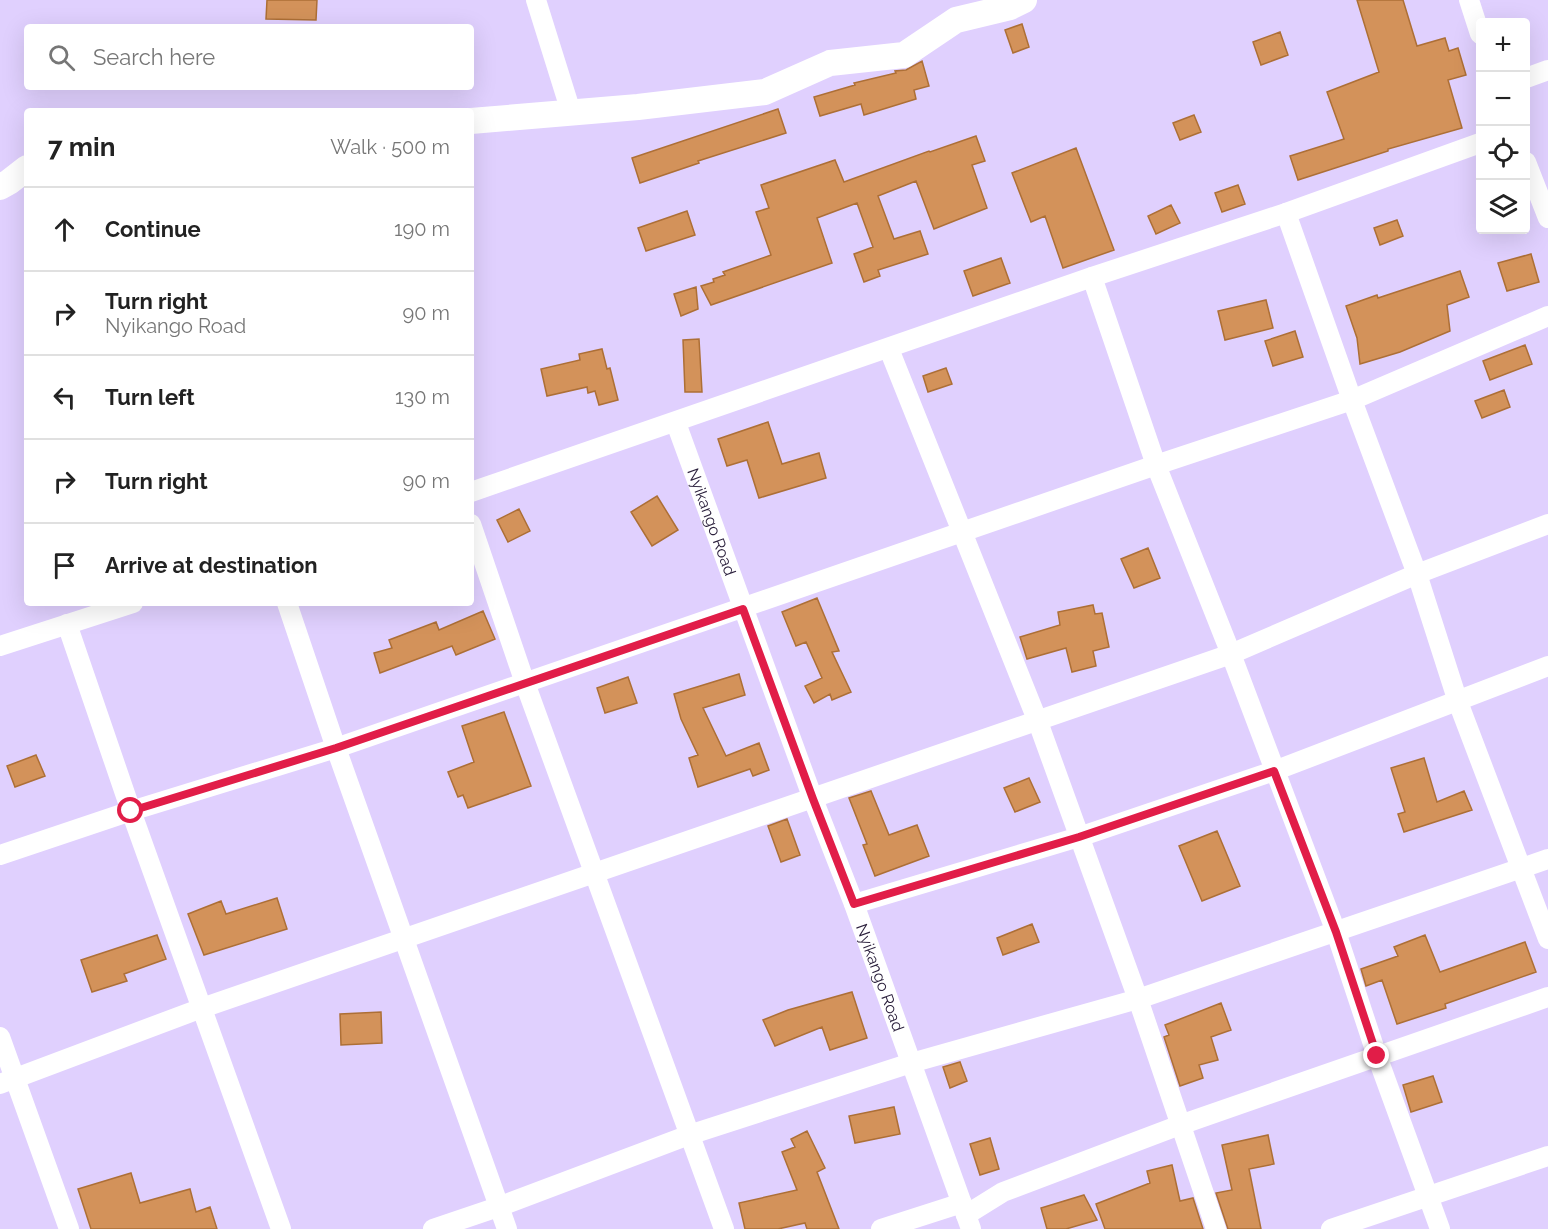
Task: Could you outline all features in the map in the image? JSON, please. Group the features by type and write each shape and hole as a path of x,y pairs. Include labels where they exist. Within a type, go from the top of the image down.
{"street":[{"path":"536,0 571,111"},
{"path":"474,121 638,107 765,92 830,63 904,55 957,20 1010,7 1024,0"},
{"path":"1469,0 1476,22"},
{"path":"1530,77 1548,70"},
{"path":"474,491 676,423 1092,277 1286,213 1476,144"},
{"path":"0,187 24,170"},
{"path":"1530,172 1548,218"},
{"path":"1286,213 1417,574 1458,702 1548,939"},
{"path":"1092,277 1156,465 1231,654 1336,932 1377,1056 1440,1229"},
{"path":"0,855 131,811 336,748 743,609 962,531 1352,400 1548,316"},
{"path":"889,349 1038,722 1138,999 1216,1229"},
{"name":"Nyikango Road","path":"676,423 966,1215"},
{"path":"8,1082 202,1008 1231,654 1417,574 1548,524"},
{"path":"474,533 525,683 724,1229"},
{"path":"0,646 124,606"},
{"path":"288,606 336,748 507,1229"},
{"path":"67,624 131,811 281,1229"},
{"path":"854,904 1079,837 1274,771 1548,666"},
{"path":"433,1229 498,1207 688,1135 911,1063 1138,999 1548,859"},
{"path":"881,1229 966,1215 1003,1192 1180,1125 1548,997"},
{"path":"0,1037 8,1082 69,1229"},
{"path":"1331,1229 1548,1156"}],"building":[{"path":"267,0 317,0 316,20 266,19"},
{"path":"1357,0 1403,0 1417,46 1445,38 1449,51 1458,48 1466,75 1448,80 1462,128 1388,149 1388,151 1298,180 1290,156 1344,139 1327,92 1379,72"},
{"path":"1022,24 1029,47 1013,53 1005,30"},
{"path":"1280,32 1288,55 1261,65 1253,42"},
{"path":"922,61 929,86 914,90 916,99 864,115 861,104 820,116 814,97 855,85 854,83 906,70"},
{"path":"778,109 786,133 698,161 699,163 640,183 632,158"},
{"path":"1194,115 1201,132 1180,140 1173,123"},
{"path":"976,136 985,161 972,165 987,208 934,229 916,181 878,196 894,239 920,231 928,254 878,270 880,276 864,282 854,254 873,247 857,203 817,218 832,263 711,305 701,286 725,275 723,272 771,255 756,212 769,208 761,185 835,160 844,182"},
{"path":"1076,148 1114,250 1063,268 1045,216 1031,222 1012,173"},
{"path":"1238,185 1245,204 1222,212 1215,193"},
{"path":"1171,205 1180,223 1156,234 1148,216"},
{"path":"687,211 695,235 646,251 638,228"},
{"path":"1397,220 1403,236 1380,245 1374,228"},
{"path":"1531,254 1539,282 1507,291 1498,263"},
{"path":"1001,258 1010,283 973,296 964,271"},
{"path":"1460,271 1469,297 1447,305 1450,331 1400,352 1360,364 1357,338 1346,306"},
{"path":"696,287 698,309 681,316 674,294"},
{"path":"1266,300 1273,328 1225,340 1218,311"},
{"path":"1295,331 1303,357 1273,366 1265,341"},
{"path":"699,339 702,392 685,392 683,340"},
{"path":"1525,345 1532,364 1490,380 1483,361"},
{"path":"602,349 607,369 610,368 618,400 599,405 595,391 588,393 587,387 547,396 541,369 580,360 579,354"},
{"path":"946,368 952,384 928,392 923,376"},
{"path":"1504,390 1510,407 1482,418 1475,401"},
{"path":"768,422 782,464 819,453 826,478 759,498 747,460 727,466 718,439"},
{"path":"657,496 678,530 652,546 631,512"},
{"path":"519,509 530,531 508,542 497,520"},
{"path":"1148,548 1160,578 1134,588 1121,559"},
{"path":"817,598 839,651 832,652 851,692 832,700 830,694 814,703 805,686 822,678 806,642 796,646 782,612"},
{"path":"1093,605 1095,614 1102,613 1109,647 1093,651 1096,666 1072,672 1066,648 1027,659 1020,637 1060,625 1058,612"},
{"path":"483,611 495,639 456,655 452,646 380,673 374,653 392,648 389,640 436,622 439,630"},
{"path":"739,674 745,695 703,708 726,756 759,743 769,770 753,776 750,769 698,787 689,758 698,755 681,719 674,694"},
{"path":"628,677 637,703 605,713 597,688"},
{"path":"504,712 531,786 468,808 463,795 458,797 448,772 474,762 462,726"},
{"path":"36,755 45,776 15,787 7,766"},
{"path":"1424,758 1437,802 1464,791 1472,810 1404,832 1398,814 1405,812 1391,768"},
{"path":"1029,778 1040,802 1015,812 1004,788"},
{"path":"871,791 889,835 917,825 929,856 875,876 863,845 867,844 849,798"},
{"path":"787,819 800,855 781,862 768,826"},
{"path":"1217,831 1240,886 1202,901 1179,846"},
{"path":"277,898 287,929 204,955 188,914 221,901 226,914"},
{"path":"1032,924 1039,942 1003,955 997,938"},
{"path":"157,935 166,959 124,974 127,981 92,992 81,960"},
{"path":"1425,935 1440,972 1525,942 1536,972 1445,1004 1446,1008 1397,1024 1382,980 1366,986 1361,969 1398,956 1394,947"},
{"path":"852,992 867,1038 830,1050 822,1027 775,1046 763,1020 788,1010"},
{"path":"1221,1003 1231,1030 1211,1037 1218,1060 1199,1065 1203,1078 1180,1086 1164,1037 1169,1035 1165,1025"},
{"path":"381,1012 382,1043 341,1045 340,1014"},
{"path":"960,1062 967,1081 950,1088 943,1067"},
{"path":"1433,1076 1442,1102 1411,1112 1403,1085"},
{"path":"894,1107 900,1134 855,1143 849,1116"},
{"path":"807,1131 825,1168 817,1172 839,1229 807,1229 805,1223 778,1229 745,1229 739,1203 797,1190 782,1152 795,1147 791,1139"},
{"path":"1268,1135 1274,1164 1249,1169 1261,1229 1228,1229 1216,1193 1232,1190 1222,1145"},
{"path":"990,1138 999,1169 980,1175 970,1144"},
{"path":"1172,1165 1180,1201 1193,1198 1203,1229 1105,1229 1096,1204 1150,1183 1147,1171"},
{"path":"131,1173 140,1203 190,1189 196,1212 210,1207 217,1229 91,1229 78,1189"},
{"path":"1084,1195 1097,1220 1066,1229 1047,1229 1041,1208"}],"route":[{"path":"131,811 336,748 743,609 854,904 1079,837 1274,771 1336,932 1377,1056"}]}
